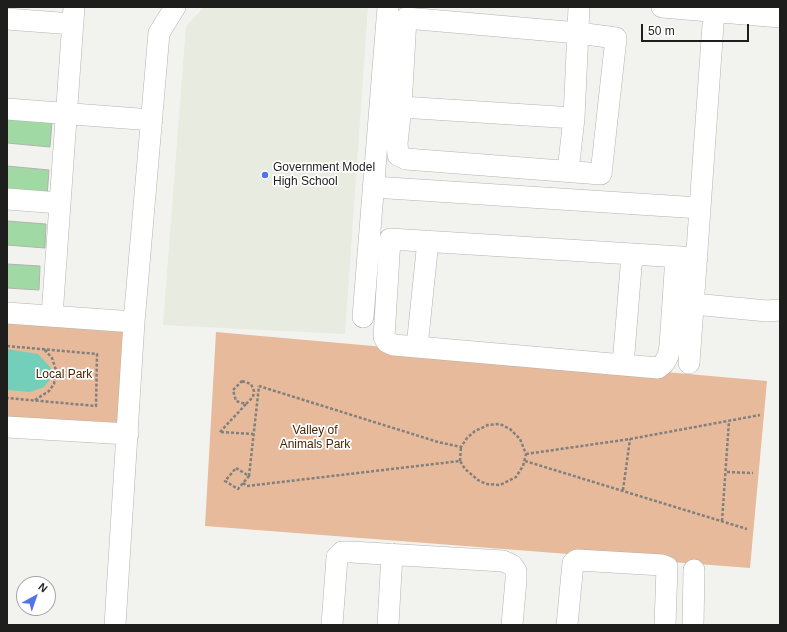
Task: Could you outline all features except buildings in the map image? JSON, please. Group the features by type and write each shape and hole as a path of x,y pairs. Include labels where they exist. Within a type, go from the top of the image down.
{"street":[{"path":"115,625 134,322 159,33 175,7"},
{"path":"363,317 388,7"},
{"path":"568,171 574,118 579,7"},
{"path":"662,7 780,17"},
{"path":"689,363 714,11"},
{"path":"7,19 73,16 52,316"},
{"path":"406,18 578,33 616,38 601,174 406,159 398,155 397,143 401,108 406,18"},
{"path":"401,108 574,118"},
{"path":"7,109 152,120"},
{"path":"373,187 700,208"},
{"path":"7,199 60,203"},
{"path":"676,257 668,356 664,363 658,368 394,345 387,342 384,337 390,239 697,258"},
{"path":"417,347 428,241"},
{"path":"623,365 632,255"},
{"path":"694,304 767,311 780,310"},
{"path":"7,313 134,322"},
{"path":"7,427 128,434"},
{"path":"332,625 337,557 342,552 503,561 512,564 516,571 512,625"},
{"path":"388,625 392,554"},
{"path":"567,625 573,563 577,560 662,565 667,567 665,625"},
{"path":"693,625 694,570"}],"path":[{"path":"7,346 97,354 96,406 7,398"},
{"path":"35,400 49,390 54,384 56,370 52,358 44,349"},
{"path":"246,404 236,401 233,390 242,381 251,384 254,391 253,397 220,432 253,434"},
{"path":"254,391 259,386"},
{"path":"249,476 236,468 225,481 238,489 249,476 259,386"},
{"path":"259,386 399,430 461,447"},
{"path":"253,397 258,399"},
{"path":"526,454 630,439 760,415"},
{"path":"722,521 727,472 729,421"},
{"path":"500,424 510,429 520,439 526,454 525,461 516,476 505,483 494,485 478,480 465,469 460,461 461,447 467,438 481,427 500,424"},
{"path":"623,490 630,439"},
{"path":"243,483 247,486 460,461"},
{"path":"525,461 747,529"},
{"path":"727,472 753,473"}],"shaded area":[{"name":"Government Model High School","path":"204,7 368,7 345,334 163,325 186,26"},
{"path":"7,349 38,354 51,368 51,378 44,387 30,392 7,390"}],"green space":[{"name":"Local Park","path":"7,321 127,331 121,429 7,421"},
{"name":"Valley of Animals Park","path":"216,332 767,381 750,568 205,526"}],"place":[{"name":"Government Model High School","path":"265,175"}]}
